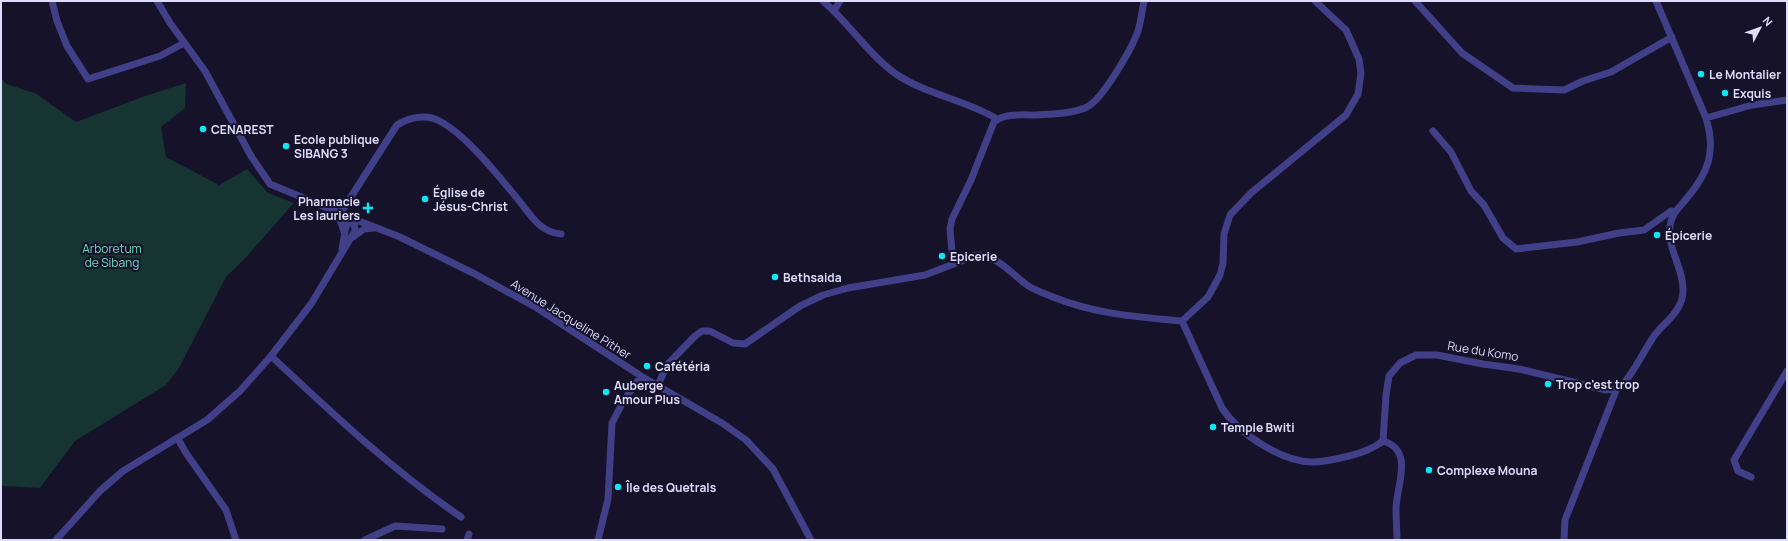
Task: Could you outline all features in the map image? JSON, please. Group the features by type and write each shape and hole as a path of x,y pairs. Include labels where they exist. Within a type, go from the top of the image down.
{"street":[{"path":"52,1 56,21 67,46 88,79 160,56 184,43"},
{"name":"Avenue Jacqueline Pither","path":"157,1 184,43 205,71 264,177 276,187 423,247 506,291 562,324 641,376 742,436 755,448 776,474 811,540"},
{"path":"823,1 834,11 865,46 896,74 912,83 997,120"},
{"path":"834,11 840,1"},
{"path":"953,263 950,229 952,219 971,180 991,127 997,120 1013,116 1074,111 1089,106 1094,102 1106,87 1131,47 1138,30 1144,1"},
{"path":"658,385 666,365 694,336 702,331 710,331 733,343 746,344 800,306 823,295 848,288 925,275 976,255 986,255 996,260 1031,288 1072,304 1113,314 1182,321 1208,297 1220,275 1223,263 1224,234 1230,215 1251,193 1346,115 1358,94 1360,73 1359,59 1346,30 1315,1"},
{"path":"1415,1 1462,53 1513,88 1564,90 1583,81 1605,76 1672,37"},
{"path":"1564,540 1565,520 1617,388 1625,381 1654,335 1673,316 1680,304 1683,293 1682,282 1670,234 1670,226 1675,212 1699,183 1707,167 1711,146 1711,135 1706,118 1656,1"},
{"path":"1706,118 1752,105 1787,100"},
{"path":"340,214 397,125 405,120 431,118 446,125 456,133 498,176 541,228 552,233 561,234"},
{"path":"1433,131 1451,152 1471,191 1484,205 1503,238 1516,249 1577,242 1619,233 1644,230 1671,211 1675,212"},
{"path":"329,209 341,222 347,238"},
{"path":"56,540 88,503 108,484 131,466 178,439 223,408 271,356 318,296 341,253 347,238 346,226 354,219"},
{"path":"347,238 364,229 377,228"},
{"path":"1182,321 1222,408 1236,424 1260,443 1288,457 1312,462 1330,461 1357,454 1374,448 1383,441 1397,450 1401,460 1402,477 1396,509 1397,540"},
{"name":"Rue du Komo","path":"1383,441 1386,394 1389,376 1400,363 1416,355 1437,355 1519,369 1606,390 1617,388"},
{"path":"271,356 386,461 424,492 461,517"},
{"path":"1751,478 1738,471 1734,460 1787,371"},
{"path":"598,540 608,499 612,423 623,402 641,376"},
{"path":"178,439 186,454 226,510 236,540"},
{"path":"365,540 395,526 442,530"}],"green space":[{"name":"Arboretum de Sibang","path":"1,77 6,84 35,93 76,122 148,95 186,83 185,108 161,127 166,157 219,185 247,169 268,193 294,203 248,255 226,277 179,368 166,385 75,441 40,488 1,486"}],"place":[{"name":"Le Montalier","path":"1701,74"},
{"name":"Exquis","path":"1725,93"},
{"name":"CENAREST","path":"203,129"},
{"name":"Ecole publique SIBANG 3","path":"286,146"},
{"name":"Église de Jésus-Christ","path":"425,199"},
{"name":"Pharmacie Les lauriers","path":"368,208"},
{"name":"Épicerie","path":"1657,235"},
{"name":"Epicerie","path":"942,256"},
{"name":"Bethsaida","path":"775,277"},
{"name":"Cafétéria","path":"647,366"},
{"name":"Trop c'est trop","path":"1548,384"},
{"name":"Auberge Amour Plus","path":"606,392"},
{"name":"Temple Bwiti","path":"1213,427"},
{"name":"Complexe Mouna","path":"1429,470"},
{"name":"Île des Quetrals","path":"618,487"}]}
